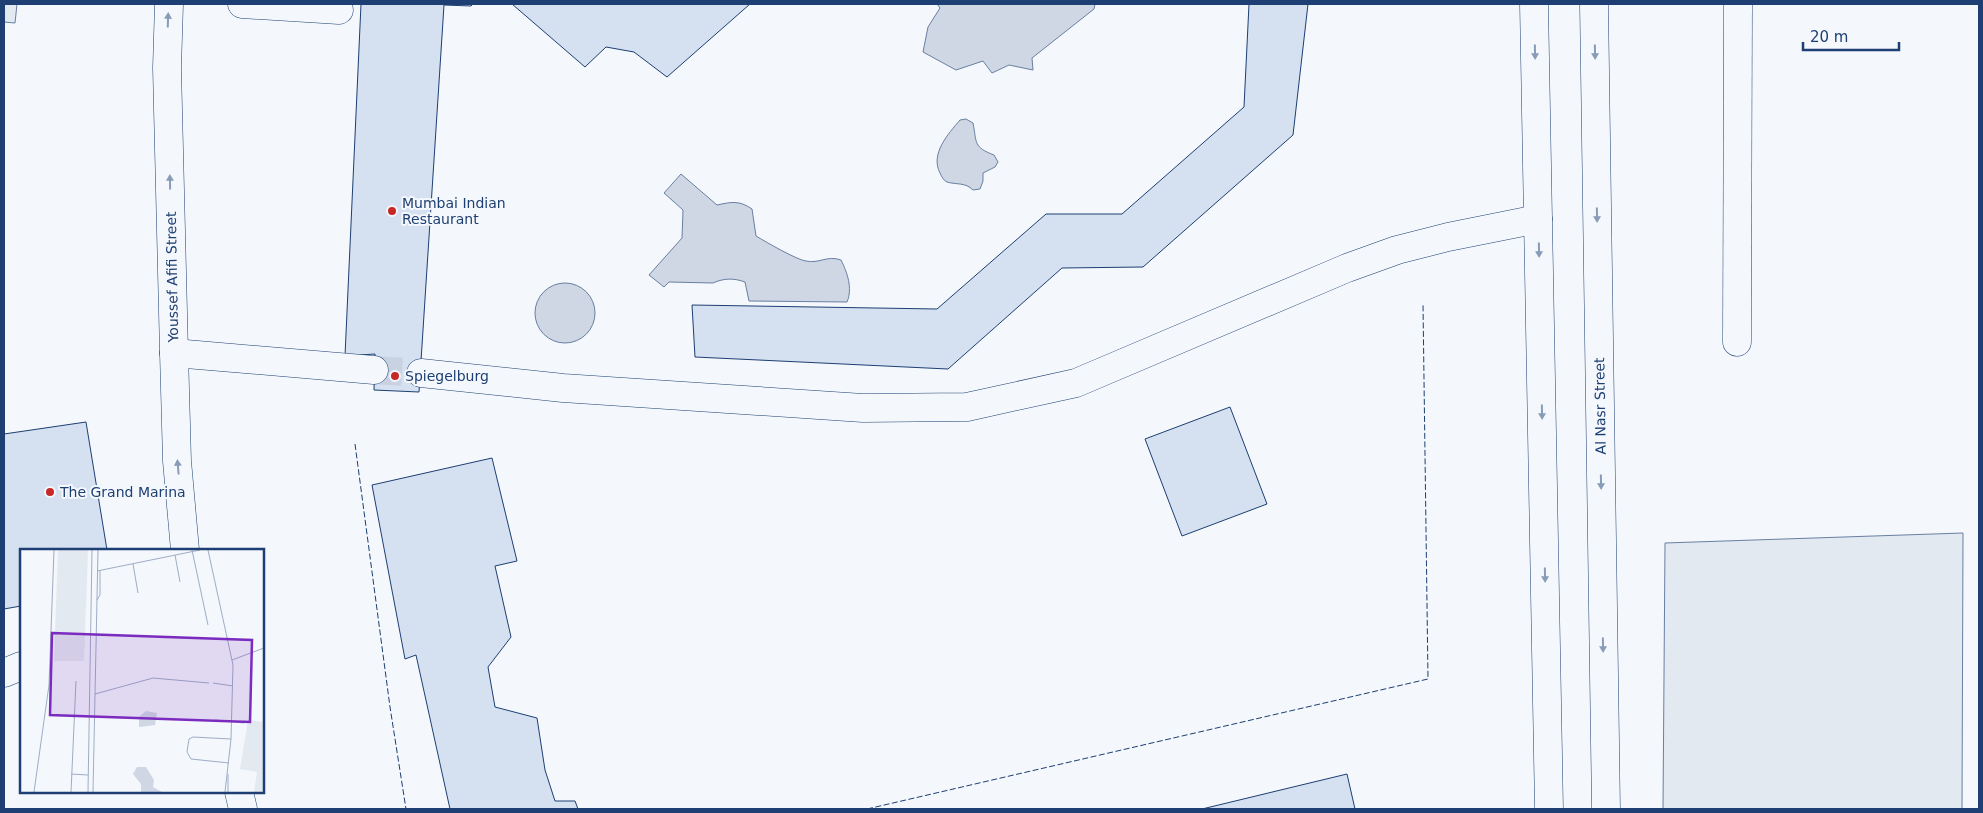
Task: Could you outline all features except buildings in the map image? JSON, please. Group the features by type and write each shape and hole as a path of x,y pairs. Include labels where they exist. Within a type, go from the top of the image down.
{"street":[{"name":"Youssef Afifi Street","path":"169,4 167,68 177,461 185,549"},
{"path":"242,4 339,10"},
{"path":"1534,4 1549,809"},
{"name":"Al Nasr Street","path":"1594,4 1606,809"},
{"path":"1737,342 1738,4"},
{"path":"420,373 563,388 863,408 967,407 1076,383 1347,268 1397,250 1448,237 1538,219"},
{"path":"174,353 374,370"},
{"path":"4,673 20,666"},
{"path":"239,793 243,809"}],"shaded area":[{"path":"4,4 17,4 15,23 4,22"},
{"path":"937,4 1095,4 1094,9 1032,58 1033,70 1009,65 992,73 983,61 956,70 923,52 928,27 940,8"},
{"path":"966,119 973,123 979,147 994,155 998,162 995,167 983,173 980,189 973,190 964,185 947,182 942,177 937,166 939,152 946,138 960,120"},
{"path":"681,174 717,205 735,202 752,209 756,236 781,250 796,258 811,262 831,258 841,260 849,286 847,302 749,301 745,282 733,279 725,279 713,283 669,282 664,287 649,275 682,238 683,210 664,193"},
{"path":"559,283 571,283 582,288 590,296 595,307 593,325 582,338 571,343 559,343 548,338 540,330 535,319 535,307 540,296 548,288"},
{"path":"1963,533 1962,809 1663,809 1665,543"}],"tunnel":[{"path":"374,370 421,373"}],"fence":[{"path":"867,809 1428,679 1423,304"},
{"path":"355,444 390,707 406,809"}],"place":[{"name":"Mumbai Indian Restaurant","path":"392,211"},
{"name":"Spiegelburg","path":"395,376"},
{"name":"The Grand Marina","path":"50,492"}]}
